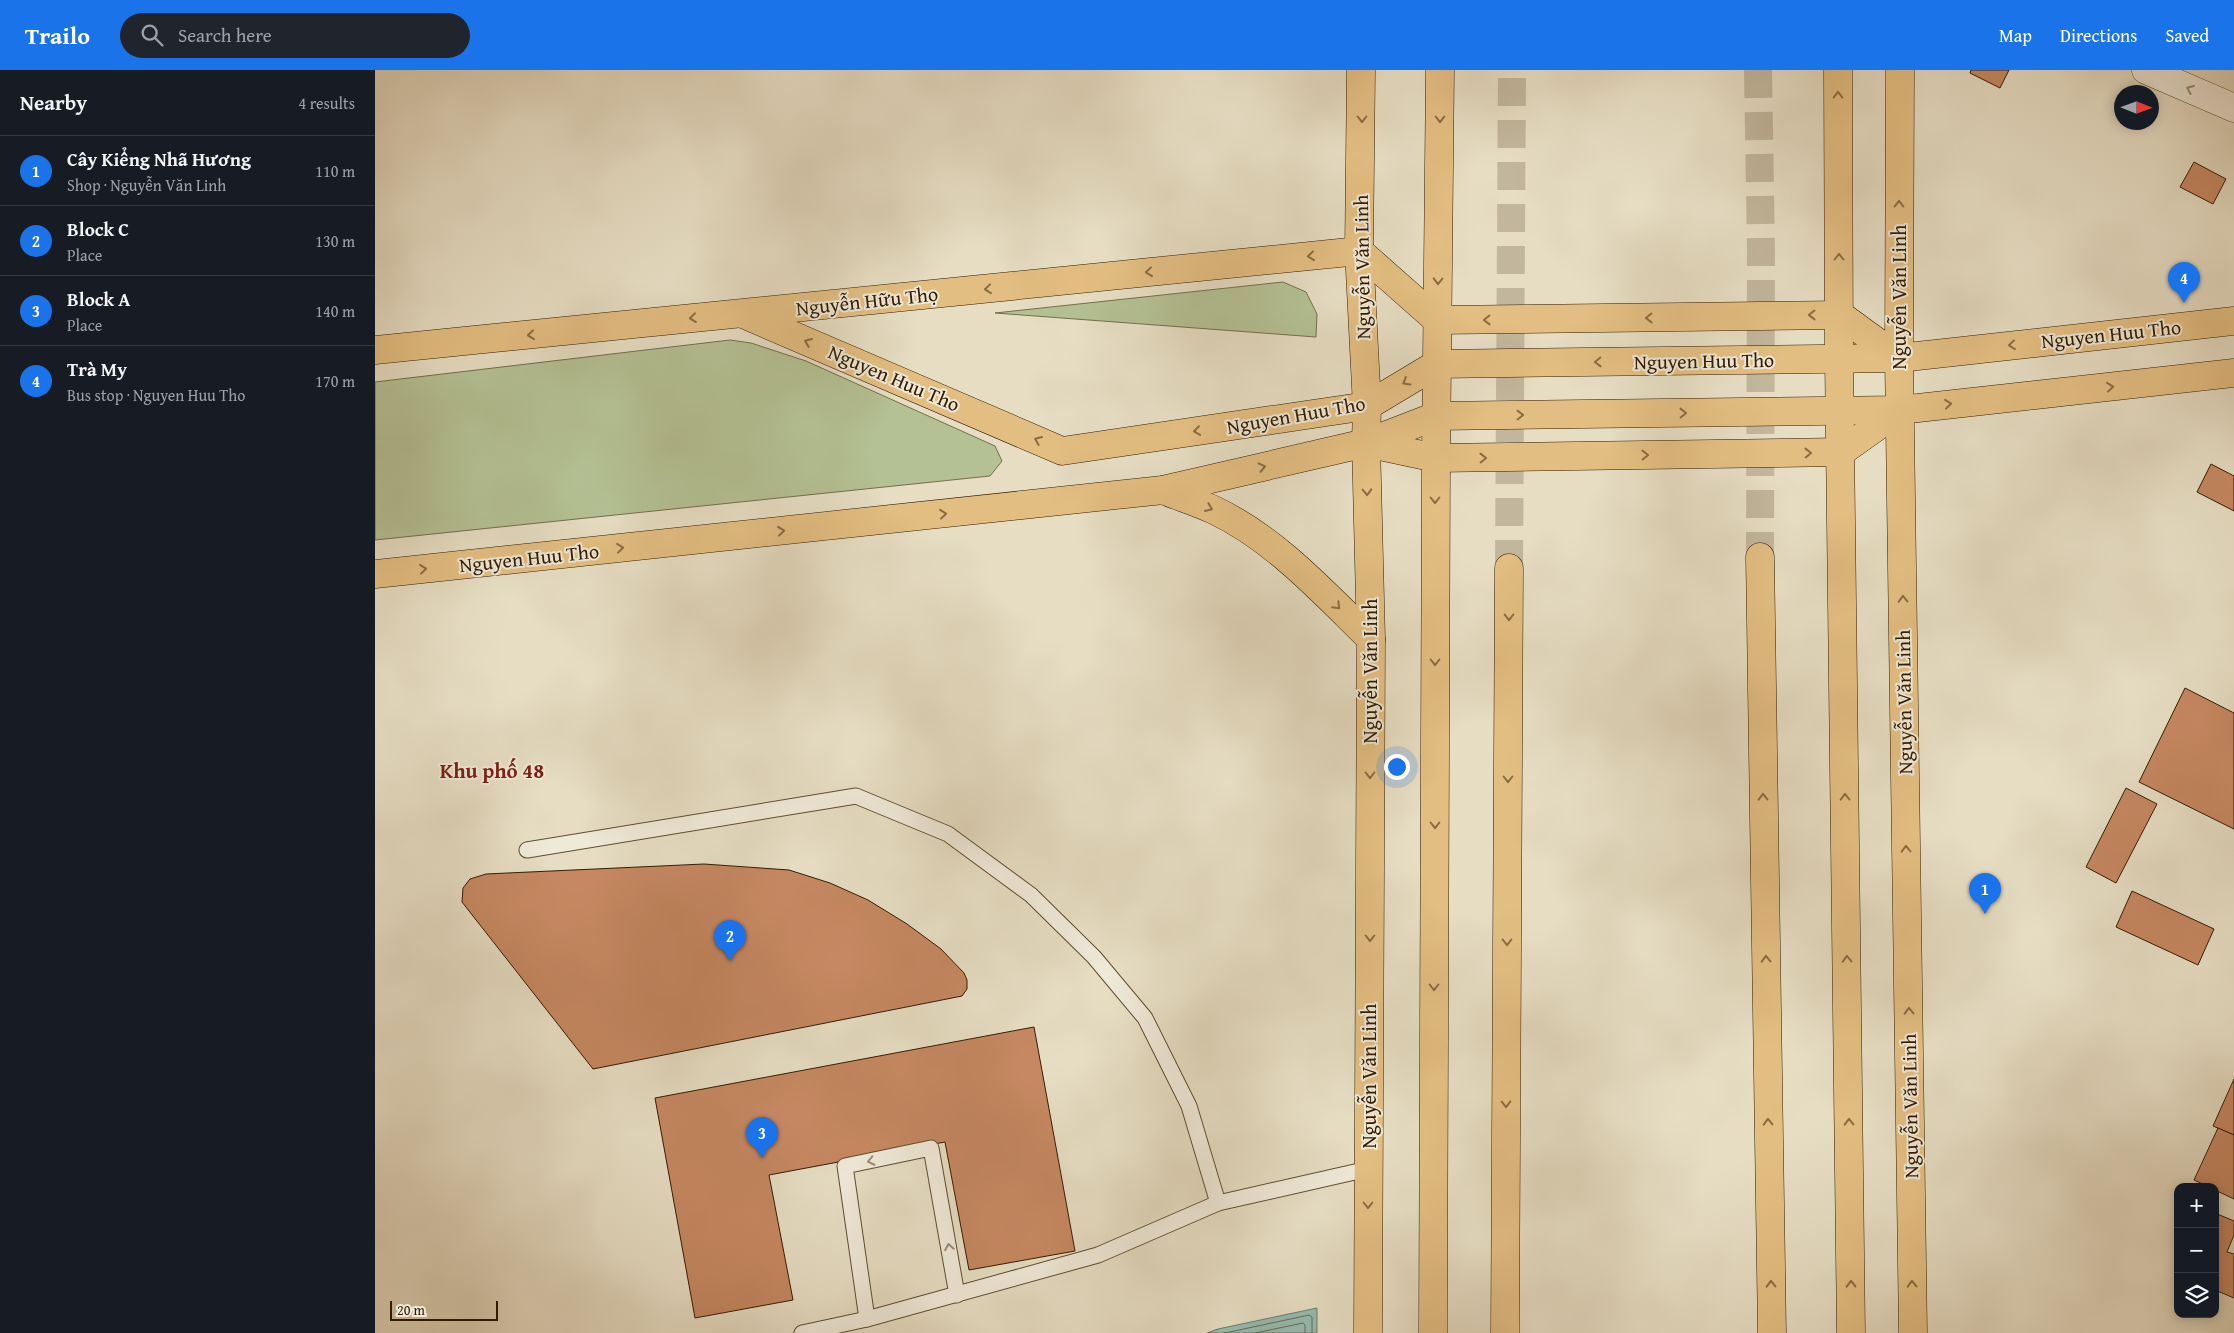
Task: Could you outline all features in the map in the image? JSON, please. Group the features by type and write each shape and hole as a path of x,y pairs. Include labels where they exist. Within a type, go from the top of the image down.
{"main road":[{"name":"Nguyễn Văn Linh","path":"1361,70 1359,251 1367,406 1365,444 1371,639 1368,1333"},
{"path":"1433,1333 1436,416 1440,70"},
{"path":"1838,70 1839,359 1851,1333"},
{"name":"Nguyễn Văn Linh","path":"1900,70 1899,358 1913,1333"},
{"name":"Nguyễn Hữu Thọ","path":"375,350 1359,251"},
{"path":"1359,251 1437,320 1840,315 1899,358"},
{"name":"Nguyen Huu Tho","path":"742,314 1062,451 1367,406 1437,364 1899,358 2234,321"},
{"name":"Nguyen Huu Tho","path":"375,574 1163,490 1365,444 1436,416 1900,410 2234,373"},
{"name":"Nguyen Huu Tho","path":"1365,444 1436,458 1841,452 1900,410"},
{"path":"1163,490 1214,510 1255,535 1293,564 1371,639"},
{"path":"1760,557 1772,1333"},
{"path":"1505,1333 1509,568"}],"street":[{"path":"2146,70 2234,108"}],"lane":[{"path":"527,850 856,796 948,834 1031,896 1094,957 1145,1018 1189,1106 1218,1203"},
{"path":"867,1318 845,1166 931,1148 957,1295"},
{"path":"802,1333 957,1295 1098,1255 1218,1203 1368,1169"}],"green space":[{"path":"1283,282 1306,292 1317,314 1316,337 995,313"},
{"path":"730,340 751,343 806,361 995,446 1002,461 990,476 375,540 375,382"}],"water":[{"path":"1317,1308 1317,1333 1207,1333 1218,1329"}],"building":[{"path":"1971,70 2009,70 2000,88 1970,73"},
{"path":"2194,162 2226,179 2213,204 2180,187"},
{"path":"2211,464 2234,476 2234,511 2197,492"},
{"path":"2185,688 2234,713 2234,829 2139,782"},
{"path":"2126,788 2157,804 2116,883 2086,867"},
{"path":"704,864 789,870 830,883 868,900 907,924 941,949 964,973 967,980 967,989 962,996 593,1069 462,902 463,888 470,879 486,874"},
{"path":"2132,891 2214,929 2198,965 2116,927"},
{"path":"1034,1027 1075,1251 969,1270 945,1142 769,1175 793,1300 695,1318 655,1098"},
{"path":"2234,1079 2234,1135 2213,1126"},
{"path":"2218,1128 2234,1135 2234,1199 2219,1192 2219,1183 2200,1183 2194,1180"},
{"path":"2219,1215 2234,1221 2234,1235 2227,1252 2234,1254 2234,1298 2219,1292"}],"tunnel":[{"path":"1509,568 1512,70"},
{"path":"1758,70 1761,252 1760,557"}],"place":[{"name":"Trà My","path":"2184,303"},
{"name":"Cây Kiểng Nhã Hương","path":"1985,914"},
{"name":"Block C","path":"730,961"},
{"name":"Block A","path":"762,1158"}],"district":[{"name":"Khu phố 48","path":"492,771"}]}
